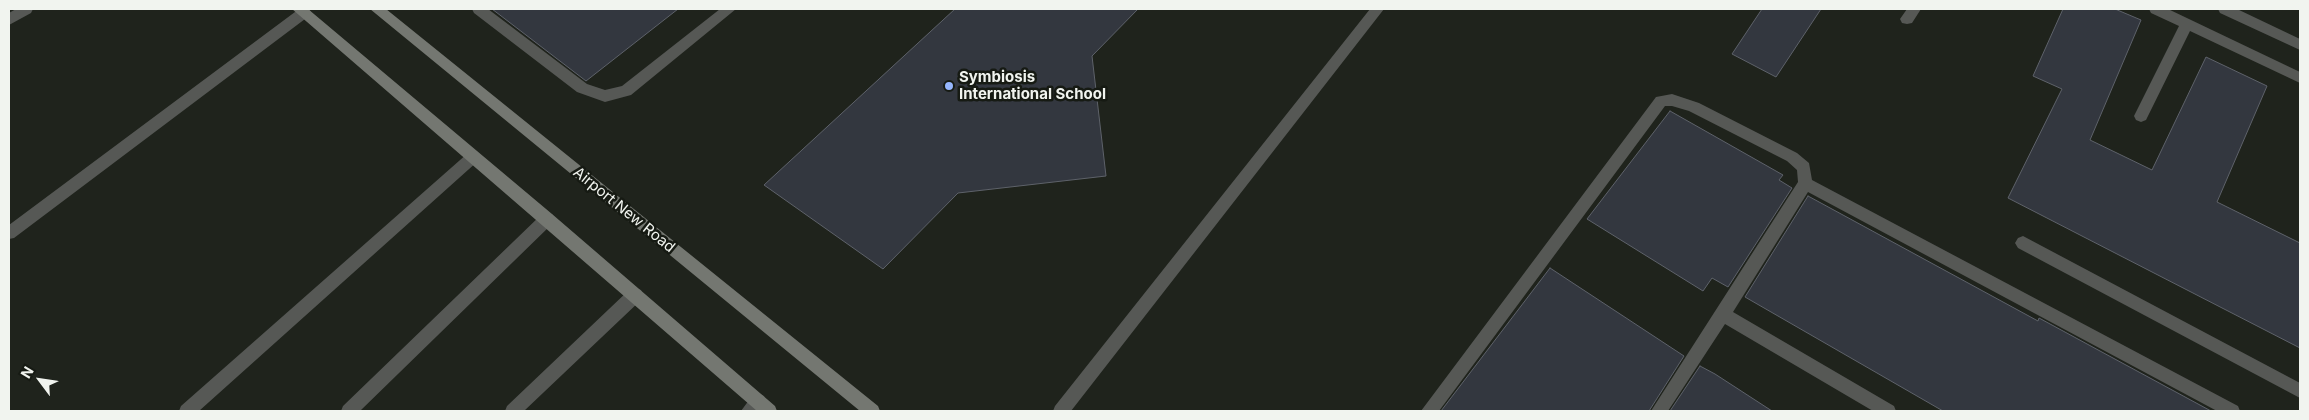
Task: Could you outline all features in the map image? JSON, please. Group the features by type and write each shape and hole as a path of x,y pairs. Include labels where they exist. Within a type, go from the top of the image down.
{"main road":[{"name":"Airport New Road","path":"377,9 872,411"},
{"path":"302,10 635,295 759,408"}],"street":[{"path":"9,20 26,9"},
{"path":"479,9 582,88 604,96 626,91 729,9"},
{"path":"1061,411 1377,9"},
{"path":"2156,9 2300,78"},
{"path":"2225,9 2300,45"},
{"path":"9,233 302,10"},
{"path":"2141,116 2186,24"},
{"path":"1429,411 1662,101 1672,100 1694,107 1792,157 1804,167 1805,183 1724,314 1659,411"},
{"path":"187,411 473,157"},
{"path":"1805,183 2222,409"},
{"path":"349,411 547,219"},
{"path":"2023,243 2300,391"},
{"path":"513,411 635,295"},
{"path":"1724,314 1888,411"}],"building":[{"path":"492,9 678,9 586,81"},
{"path":"955,9 1138,9 1092,56 1106,176 958,193 883,269 764,185"},
{"path":"1762,9 1821,9 1776,77 1732,54"},
{"path":"2063,9 2115,9 2141,20 2090,140 2152,170 2206,57 2267,86 2217,202 2300,243 2300,348 2008,198 2062,89 2033,76"},
{"path":"1670,111 1783,175 1779,180 1792,188 1728,287 1712,278 1703,291 1587,219"},
{"path":"1808,196 2038,321 2039,318 2211,411 1943,411 1745,297"},
{"path":"1550,268 1684,356 1649,411 1441,411"},
{"path":"1700,366 1715,374 1772,411 1670,411"}],"place":[{"name":"Symbiosis International School","path":"949,86"}]}
